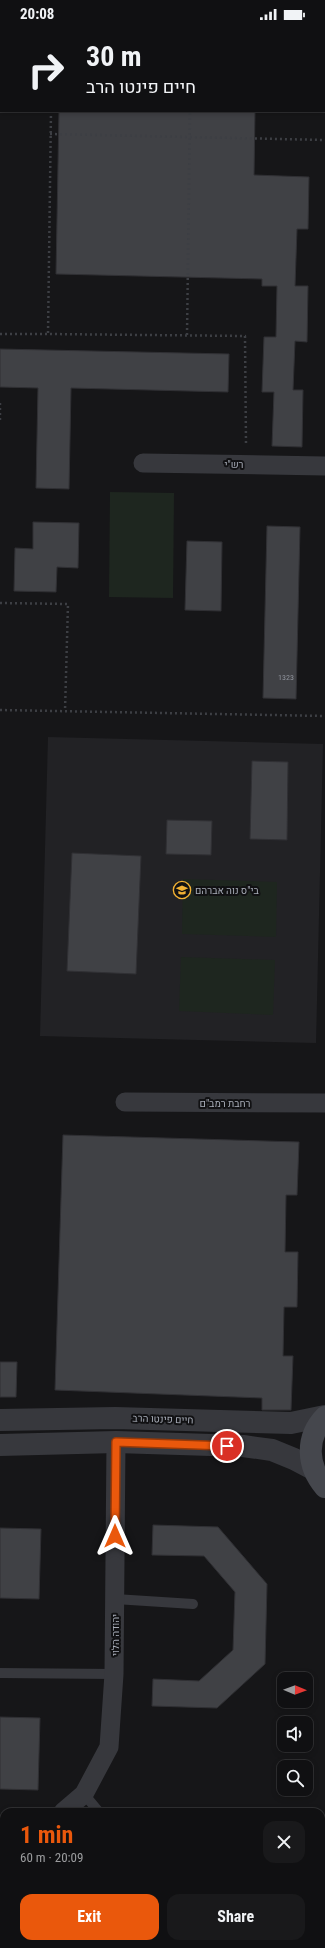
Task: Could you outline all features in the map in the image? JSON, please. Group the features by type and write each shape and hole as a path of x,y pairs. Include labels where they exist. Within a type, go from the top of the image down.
{"main road":[{"path":"325,1417 313,1434 310,1445 310,1457 313,1469 325,1487"}],"street":[{"name":"רש\"י","path":"143,463 325,466"},
{"name":"רחבת רמב\"ם","path":"125,1102 325,1103"},
{"name":"חיים פינטו הרב","path":"0,1420 115,1418 291,1423 325,1417"},
{"path":"0,1445 116,1442 243,1446 272,1450 294,1458 313,1469"},
{"name":"יהודה הלוי","path":"68,1808 84,1794 109,1747 114,1674 116,1442"}],"lane":[{"path":"115,1599 193,1604"},
{"path":"0,1673 114,1674"},
{"path":"84,1794 96,1808"}],"path":[{"path":"48,334 50,112"},
{"path":"187,335 190,112"},
{"path":"50,134 325,140"},
{"path":"0,334 245,336 246,464"},
{"path":"0,403 0,423"},
{"path":"0,603 68,604 65,711"},
{"path":"0,710 325,716"}],"shaded area":[{"path":"110,492 174,493 173,598 109,597"},
{"name":"בי\"ס נוה אברהם","path":"48,737 323,744 316,1043 40,1036"},
{"path":"183,879 277,882 276,937 182,934"},
{"path":"181,957 275,960 273,1015 179,1011"}],"building":[{"path":"59,112 255,112 254,175 309,177 308,229 297,229 295,286 308,286 307,342 295,341 293,390 303,390 302,447 272,446 274,392 262,392 264,337 276,337 277,286 262,286 262,279 56,274"},
{"path":"0,349 229,354 228,392 71,388 69,489 36,488 38,388 0,387"},
{"path":"33,522 79,523 78,568 57,567 56,592 14,591 15,548 33,549"},
{"path":"267,526 300,527 296,699 263,698"},
{"path":"187,541 222,542 221,611 185,610"},
{"path":"252,761 288,762 287,840 250,839"},
{"path":"167,820 212,821 211,855 166,854"},
{"path":"72,853 141,856 136,974 67,971"},
{"path":"63,1135 299,1142 297,1195 286,1195 285,1252 298,1252 297,1307 284,1307 283,1356 293,1356 291,1410 262,1410 262,1398 55,1390"},
{"path":"0,1362 17,1362 16,1397 0,1397"},
{"path":"153,1525 218,1527 267,1584 265,1664 217,1708 152,1706 153,1679 199,1681 233,1650 235,1592 204,1556 152,1555"},
{"path":"0,1528 41,1529 39,1599 0,1598"},
{"path":"0,1717 40,1718 38,1790 0,1789"}],"place":[{"name":"בי\"ס נוה אברהם","path":"182,890"}],"route":[{"path":"115,1536 116,1442 227,1446"}]}
